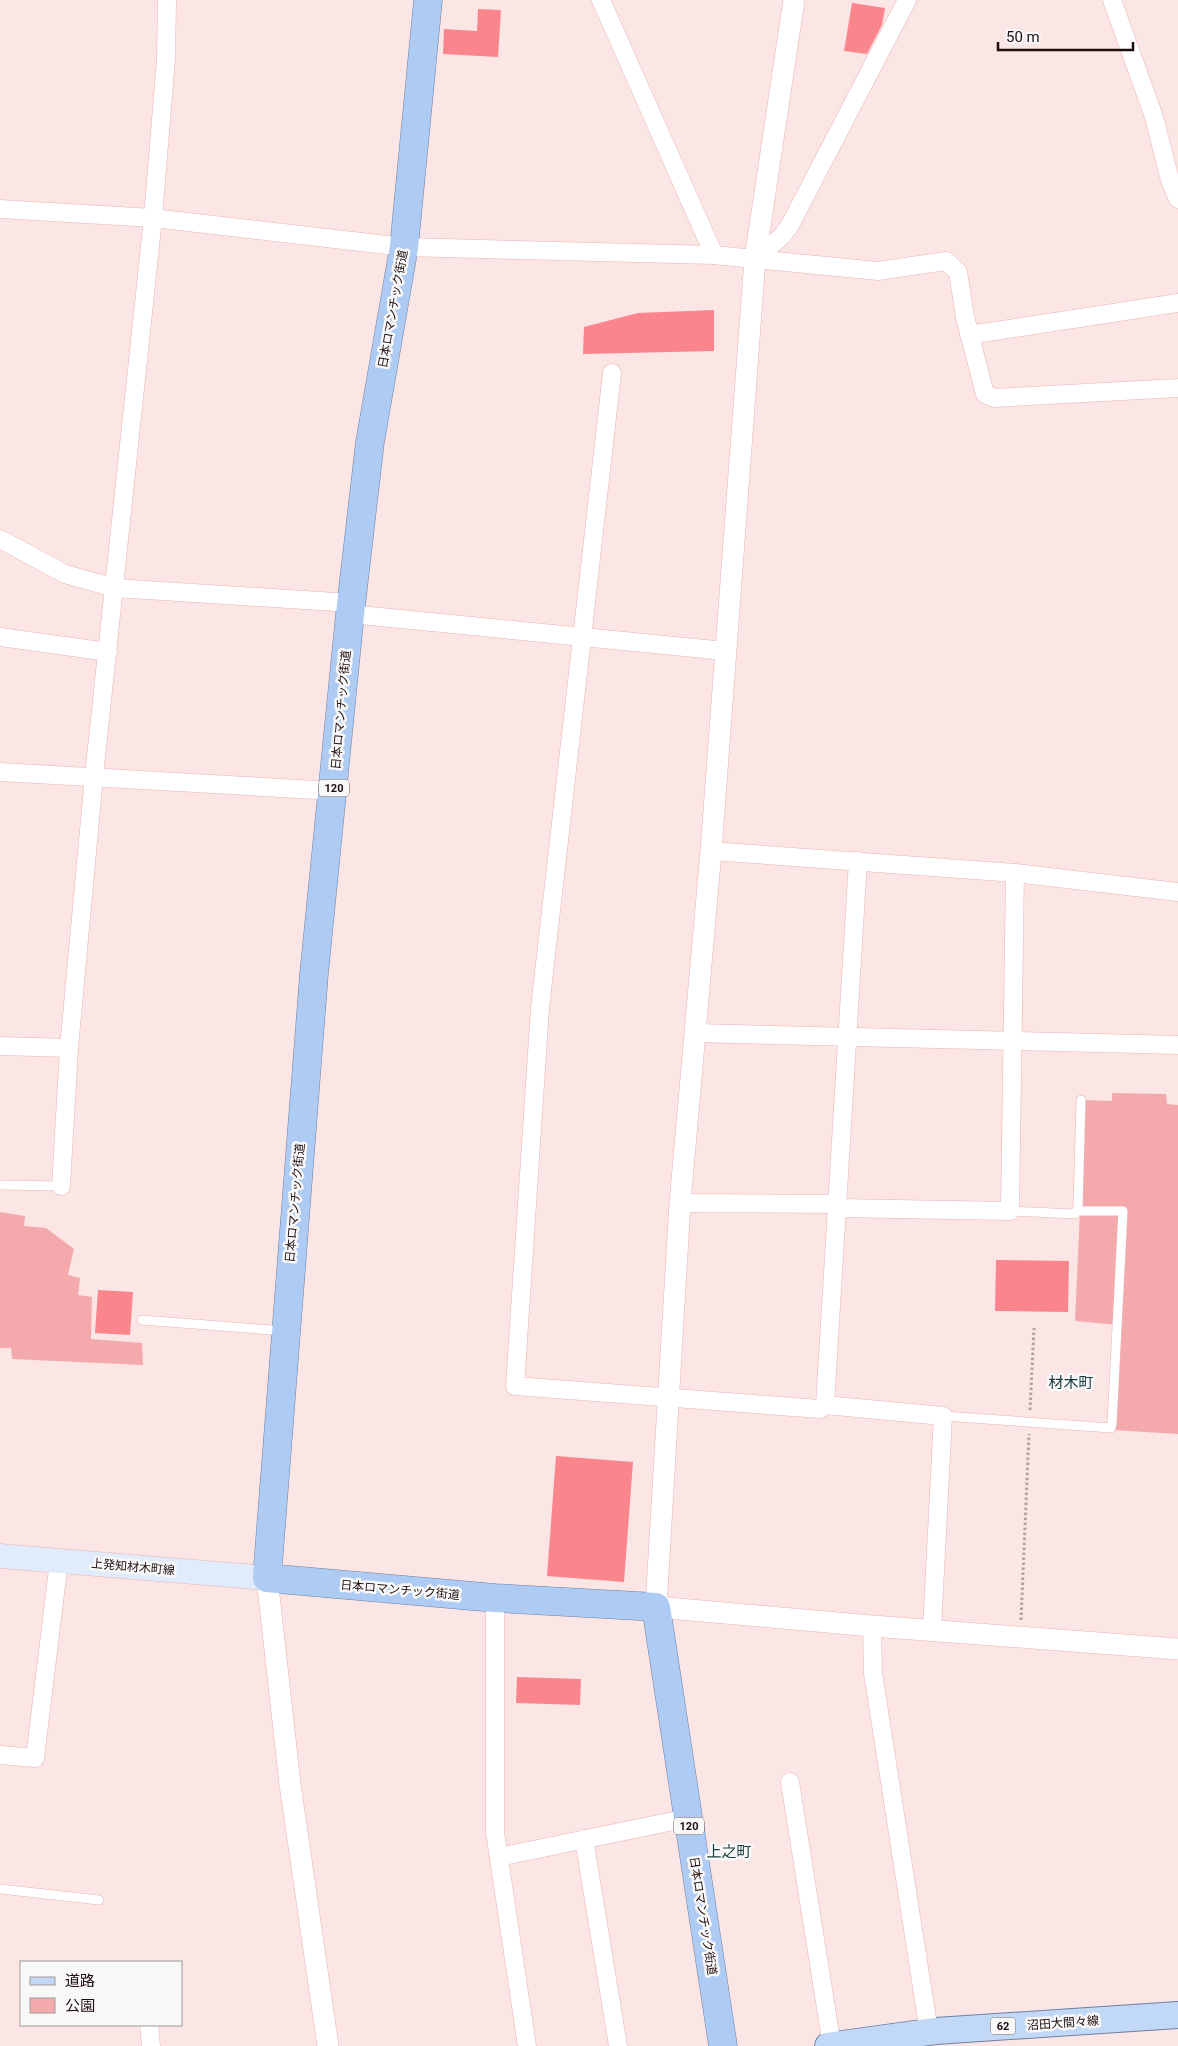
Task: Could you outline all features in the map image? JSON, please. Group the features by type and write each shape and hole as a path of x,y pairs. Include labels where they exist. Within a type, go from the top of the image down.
{"highway":[{"name":"日本ロマンチック街道","path":"428,0 404,247 370,442 351,608 314,974 267,1578 495,1598 656,1607 723,2046"}],"main road":[{"name":"上発知材木町線","path":"0,1556 267,1578"},
{"name":"沼田大間々線","path":"830,2046 1178,2015"}],"street":[{"path":"61,1186 69,1048 94,776 153,218 166,59 167,0"},
{"path":"602,0 714,255"},
{"path":"794,0 754,259 711,851 680,1202 667,1396 656,1607 872,1626 1178,1648"},
{"path":"754,259 782,236 790,225 907,0"},
{"path":"1112,0 1154,118 1170,180 1178,199"},
{"path":"0,209 153,218 404,247 714,255 878,271 946,261 958,272 965,317 985,394 994,398 1178,388"},
{"path":"969,335 1178,303"},
{"path":"612,373 540,1008 515,1386 820,1409 825,1406 943,1416 932,1630"},
{"path":"0,539 65,574 115,588 351,608 583,637 725,651"},
{"path":"0,637 108,652"},
{"path":"0,772 334,791"},
{"path":"711,851 1015,873 1178,892"},
{"path":"825,1406 858,861"},
{"path":"680,1202 1010,1212 1015,873"},
{"path":"695,1033 1178,1045"},
{"path":"0,1046 69,1048"},
{"path":"0,1755 35,1758 59,1560"},
{"path":"267,1578 290,1784 328,2046"},
{"path":"495,1598 496,1832 527,2046"},
{"path":"872,1626 874,1683 934,2036"},
{"path":"790,1782 830,2046"},
{"path":"499,1857 688,1818"},
{"path":"584,1839 618,2046"},
{"path":"149,2026 151,2046"}],"lane":[{"path":"1010,1212 1075,1214 1078,1207 1081,1100"},
{"path":"0,1186 61,1186"},
{"path":"943,1416 1110,1428 1112,1424 1123,1211 1077,1210"},
{"path":"142,1320 285,1332"},
{"path":"0,1889 99,1900"}],"path":[{"path":"1021,1636 1034,1328"}],"green space":[{"path":"1112,1093 1166,1094 1167,1104 1178,1105 1178,1434 1113,1430 1119,1325 1075,1321 1085,1100 1112,1101"},
{"path":"0,1212 25,1216 24,1226 46,1228 74,1249 68,1275 80,1278 78,1295 92,1297 91,1339 142,1343 143,1365 12,1359 11,1348 0,1348"}],"building":[{"path":"852,3 885,8 882,25 867,54 844,51"},
{"path":"478,9 501,10 498,57 443,54 444,29 477,31"},
{"path":"714,310 714,351 583,354 584,327 638,313"},
{"path":"996,1260 1069,1261 1068,1312 995,1311"},
{"path":"98,1290 133,1292 130,1335 95,1333"},
{"path":"556,1456 633,1462 624,1582 547,1576"},
{"path":"517,1677 581,1679 580,1705 516,1703"}],"district":[{"name":"材木町","path":"1071,1383"},
{"name":"上之町","path":"729,1852"}]}
